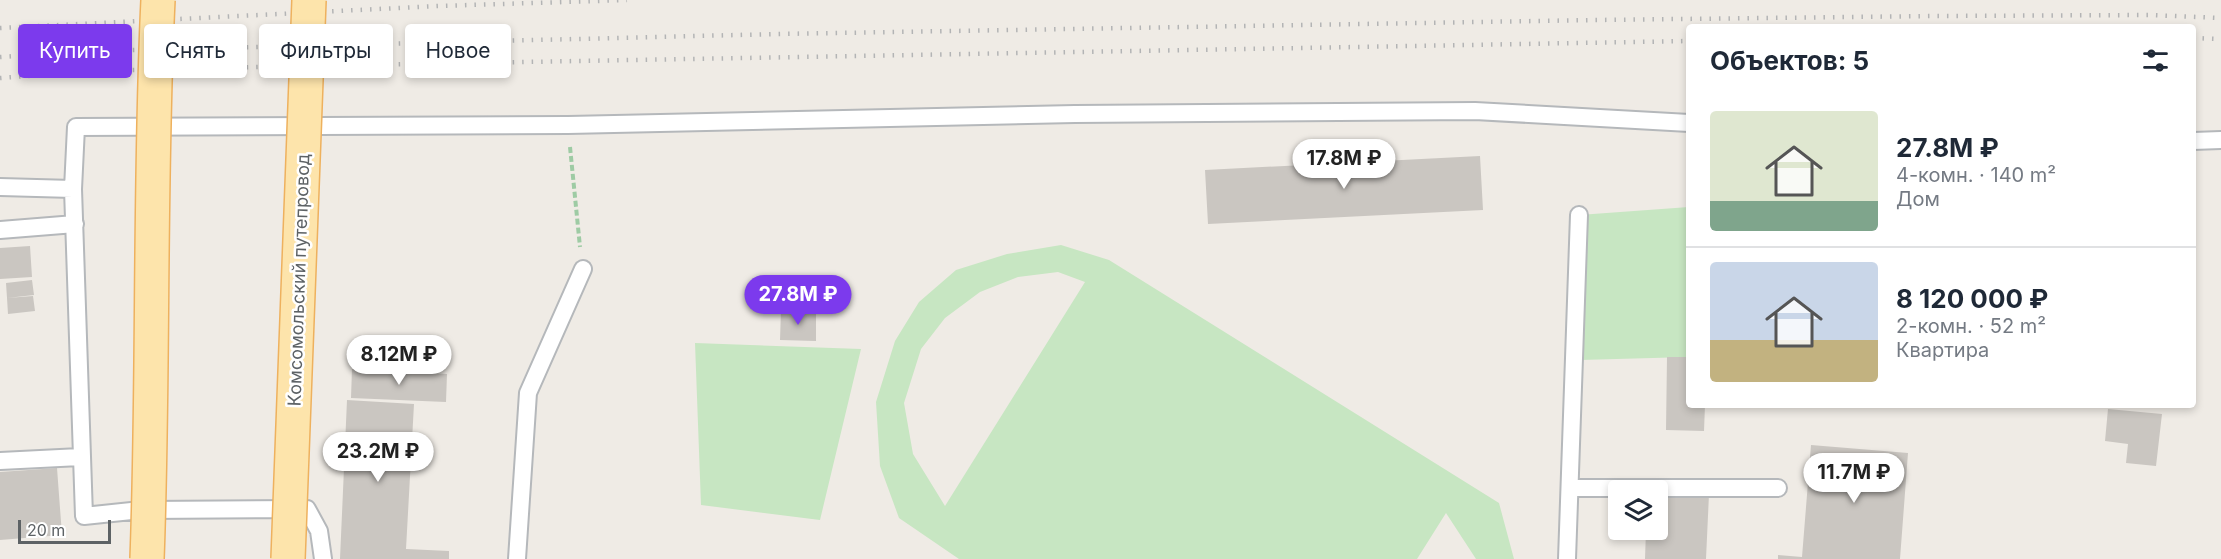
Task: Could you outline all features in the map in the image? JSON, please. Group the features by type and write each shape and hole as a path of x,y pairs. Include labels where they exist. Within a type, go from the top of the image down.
{"main road":[{"path":"147,559 154,89 158,0"},
{"name":"Комсомольский путепровод","path":"288,559 309,0"}],"lane":[{"path":"322,559 319,531 307,509 141,510 84,516 80,457 73,189 76,128 568,125 1076,114 1475,111 1686,123"},
{"path":"2196,141 2221,140"},
{"path":"0,187 73,189"},
{"path":"1567,559 1579,215"},
{"path":"0,230 75,224"},
{"path":"517,559 528,393 583,270"},
{"path":"0,461 80,457"},
{"path":"1571,488 1778,488"},
{"path":"141,510 141,559"}],"path":[{"path":"568,125 583,270"}],"green space":[{"path":"1686,207 1686,357 1580,360 1579,215"},
{"path":"1061,245 1109,260 1499,503 1514,559 1476,559 1446,513 1417,559 959,559 899,518 880,466 876,402 895,341 919,302 956,270 1007,254","holes":["1058,272 1085,282 945,506 913,454 904,403 921,349 945,318 980,292 1018,277"]},
{"path":"695,343 861,349 820,520 701,505"}],"building":[{"path":"1480,156 1483,210 1208,224 1205,170"},
{"path":"30,246 32,277 0,279 0,248"},
{"path":"32,280 34,295 7,298 6,283"},
{"path":"33,296 35,311 8,314 7,298"},
{"path":"781,310 816,313 816,341 780,340"},
{"path":"1667,357 1686,357 1686,408 1705,408 1704,431 1666,430"},
{"path":"352,369 447,374 446,402 351,398"},
{"path":"347,400 414,404 406,549 449,551 449,559 340,559"},
{"path":"2108,409 2162,414 2156,466 2126,463 2128,444 2105,441"},
{"path":"1811,445 1908,453 1900,559 1778,559 1778,555 1802,557"},
{"path":"57,468 62,535 0,540 0,472"},
{"path":"1668,492 1709,494 1706,559 1645,559 1646,540 1668,540"}],"railway":[{"path":"0,28 438,6 627,0"},
{"path":"0,57 94,51 777,34 1935,16 2150,15 2221,18"},
{"path":"2196,38 2221,39"},
{"path":"0,78 95,71 300,66 1686,41"}]}
